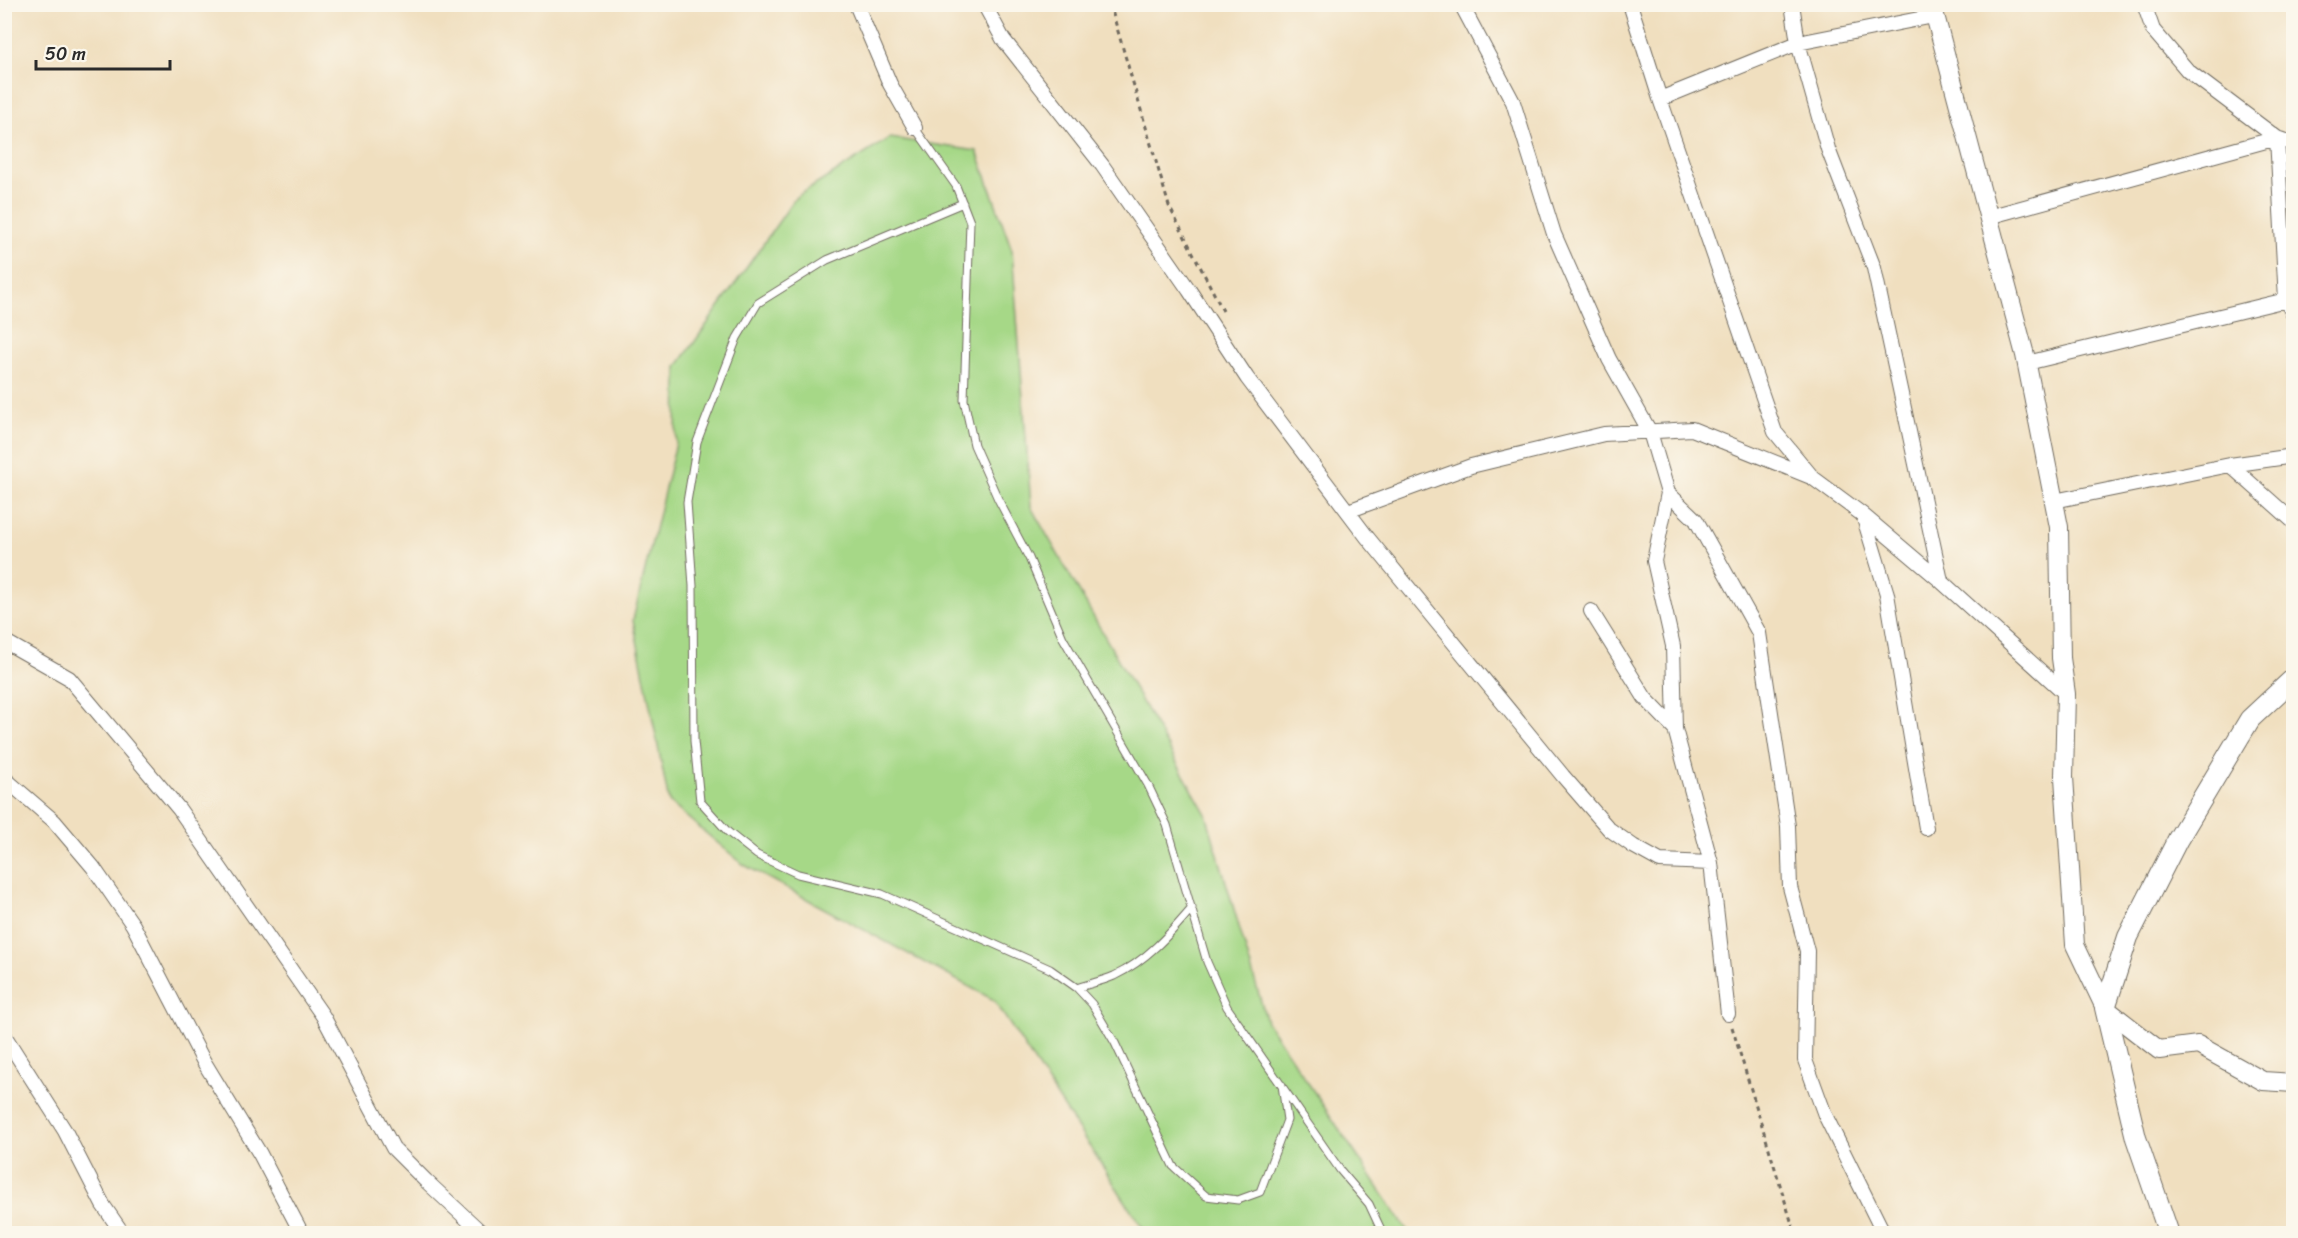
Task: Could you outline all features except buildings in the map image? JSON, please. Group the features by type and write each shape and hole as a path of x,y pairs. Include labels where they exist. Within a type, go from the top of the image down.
{"main road":[{"path":"2169,1233 2136,1138 2105,1008 2128,937 2178,839 2250,719 2294,678"}],"street":[{"path":"856,4 890,84 915,128"},
{"path":"984,4 1003,39 1102,165 1247,378 1348,510 1555,766 1609,829 1660,861 1711,863"},
{"path":"1461,4 1513,102 1554,234 1608,359 1650,432 1668,493 1654,561 1672,646 1675,729 1711,863 1728,1014"},
{"path":"1630,4 1660,99 1775,432 1813,478"},
{"path":"1792,4 1798,43 1828,149 1874,268 1941,581"},
{"path":"2144,4 2153,30 2188,71 2277,138 2294,144"},
{"path":"1660,99 1798,43 1933,10 2027,363 2059,527 2061,658 2066,694 2064,777 2075,945 2105,1008 2158,1050 2198,1045 2263,1081 2294,1083"},
{"path":"1988,217 2277,138"},
{"path":"2277,138 2286,300 2294,316"},
{"path":"2027,363 2286,300"},
{"path":"1348,510 1471,466 1604,434 1692,429 1813,478 1863,514 2066,694"},
{"path":"2054,501 2230,465 2294,456"},
{"path":"2230,465 2294,522"},
{"path":"1668,493 1696,520 1759,633 1788,826 1790,887 1807,951 1805,1060 1825,1115 1884,1233"},
{"path":"1863,514 1887,594 1926,828"},
{"path":"1592,611 1645,698 1675,729"},
{"path":"4,641 69,678 171,800 323,1016 393,1148 426,1182 483,1233"},
{"path":"4,778 54,820 93,867 133,925 204,1062 260,1154 302,1233"},
{"path":"4,1035 65,1131 103,1205 123,1233"}],"lane":[{"path":"915,128 956,186 970,222 964,400 974,445 998,499 1029,558 1063,638 1149,785 1167,825 1207,962 1227,1007 1340,1170 1369,1204 1383,1233"},
{"path":"963,203 827,260 758,303 737,338 697,442 687,502 693,586 694,741 699,801 728,832 757,855 798,874 882,894 1050,969 1077,988 1092,1004 1115,1043 1173,1166 1206,1196 1238,1200 1260,1192 1287,1120 1281,1085"},
{"path":"1077,988 1113,976 1143,959 1168,937 1192,908"}],"path":[{"path":"1110,4 1169,206 1224,311"},
{"path":"1728,1014 1795,1233"}],"green space":[{"path":"890,138 977,151 1012,250 1031,507 1206,814 1267,1022 1409,1233 1146,1233 994,1000 744,865 669,802 633,620 676,443 677,367 796,197"}]}
